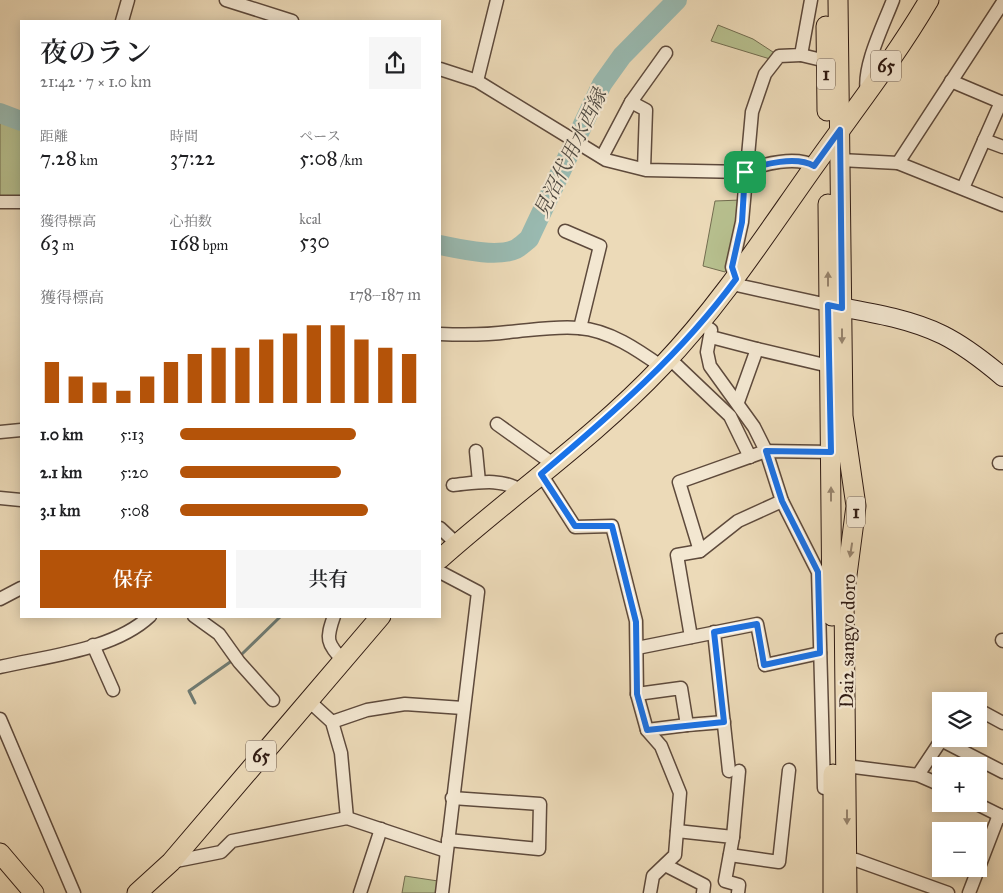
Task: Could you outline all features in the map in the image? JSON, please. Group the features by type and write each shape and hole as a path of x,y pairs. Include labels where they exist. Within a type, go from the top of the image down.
{"main road":[{"name":"Dai2 sangyo doro","path":"826,0 826,61 834,154 835,306 843,416 856,506 844,598 847,893"},
{"name":"1","path":"838,0 840,130"},
{"name":"65","path":"441,558 608,417 665,363 706,330 734,282 814,166 834,154 840,130 902,44 929,0"},
{"name":"Dai2 sangyo doro","path":"833,893 829,366 835,306"},
{"name":"65","path":"137,893 171,862 379,618"},
{"path":"0,853 34,893"}],"street":[{"path":"122,20 128,0"},
{"path":"226,0 289,20"},
{"path":"477,80 497,0"},
{"path":"801,54 811,0"},
{"path":"867,92 865,81 893,0"},
{"path":"898,163 1003,2"},
{"path":"602,157 631,102 666,53"},
{"path":"826,61 801,54 779,56 765,74 752,112 745,172 742,222 732,267 734,282 929,328 971,352 1003,376"},
{"path":"441,69 477,80 606,160 644,169 745,172 754,168 797,161 804,161 814,166"},
{"path":"951,81 1002,102 963,188"},
{"path":"631,102 646,110 644,169"},
{"path":"984,140 1003,147"},
{"path":"834,154 898,163 1003,206"},
{"path":"0,202 20,202"},
{"path":"565,231 600,246 580,328"},
{"path":"441,334 472,335 540,328 580,328 597,332 665,363 730,416 750,457"},
{"path":"824,893 824,769 818,572 782,501 766,451 754,427 738,402 710,366 706,330 757,348 829,366"},
{"path":"738,402 757,348"},
{"path":"497,424 547,469 575,526 612,526 636,622 637,694 647,730 660,746 680,794 675,855 653,876 650,893"},
{"path":"0,432 20,430"},
{"path":"476,451 479,482"},
{"path":"700,552 679,482 766,451 831,452"},
{"path":"453,485 479,482 513,485 521,491"},
{"path":"0,498 20,500"},
{"path":"691,637 677,555 700,552 738,521 782,501"},
{"path":"441,529 457,544"},
{"path":"441,573 478,592 442,893"},
{"path":"0,599 20,589"},
{"path":"0,667 93,646 122,636 139,627 148,618"},
{"path":"197,618 219,634 239,662 273,700"},
{"path":"333,618 327,635 329,643 344,661"},
{"path":"637,648 757,624 764,665 820,653"},
{"path":"714,632 724,722 734,771 733,837 725,881 739,885 738,893"},
{"path":"93,646 113,690"},
{"path":"637,694 681,688 687,725"},
{"path":"309,701 332,722 340,753 347,818"},
{"path":"332,722 367,710 405,704 463,708"},
{"path":"987,714 1003,722"},
{"path":"0,719 74,893"},
{"path":"647,730 724,722"},
{"path":"918,775 936,747"},
{"path":"955,747 1003,772"},
{"path":"846,766 918,775 932,781"},
{"path":"730,855 779,862 789,770"},
{"path":"171,862 221,852 232,841 347,818 447,846 539,849 540,804 452,798"},
{"path":"970,893 1001,816 987,809"},
{"path":"360,893 381,829"},
{"path":"677,831 733,837"},
{"path":"847,859 856,860 926,889 948,893"},
{"path":"665,865 704,885 703,893"}],"green space":[{"path":"718,25 753,39 776,54 770,59 711,41"},
{"path":"0,116 20,125 20,197 0,197"},
{"path":"741,200 740,222 725,272 703,266 715,201"},
{"path":"405,876 438,881 436,893 402,893"}],"waterway":[{"name":"見沼代用水西縁","path":"441,245 478,252 499,253 516,249 529,239 602,84 622,56 677,0"},
{"name":"見沼代用水西縁","path":"0,113 20,121"},
{"path":"242,654 279,618"},
{"path":"195,703 189,691 233,660"}],"route":[{"path":"840,130 842,308 828,305 831,452 766,451 782,501 818,572 820,653 764,665 757,624 714,632 724,722 647,730 637,694 636,622 612,526 575,526 541,474 608,417 662,367 701,323 736,279 732,273 732,267 742,222 745,172 754,168 797,161 804,161 814,166 840,130"}]}
